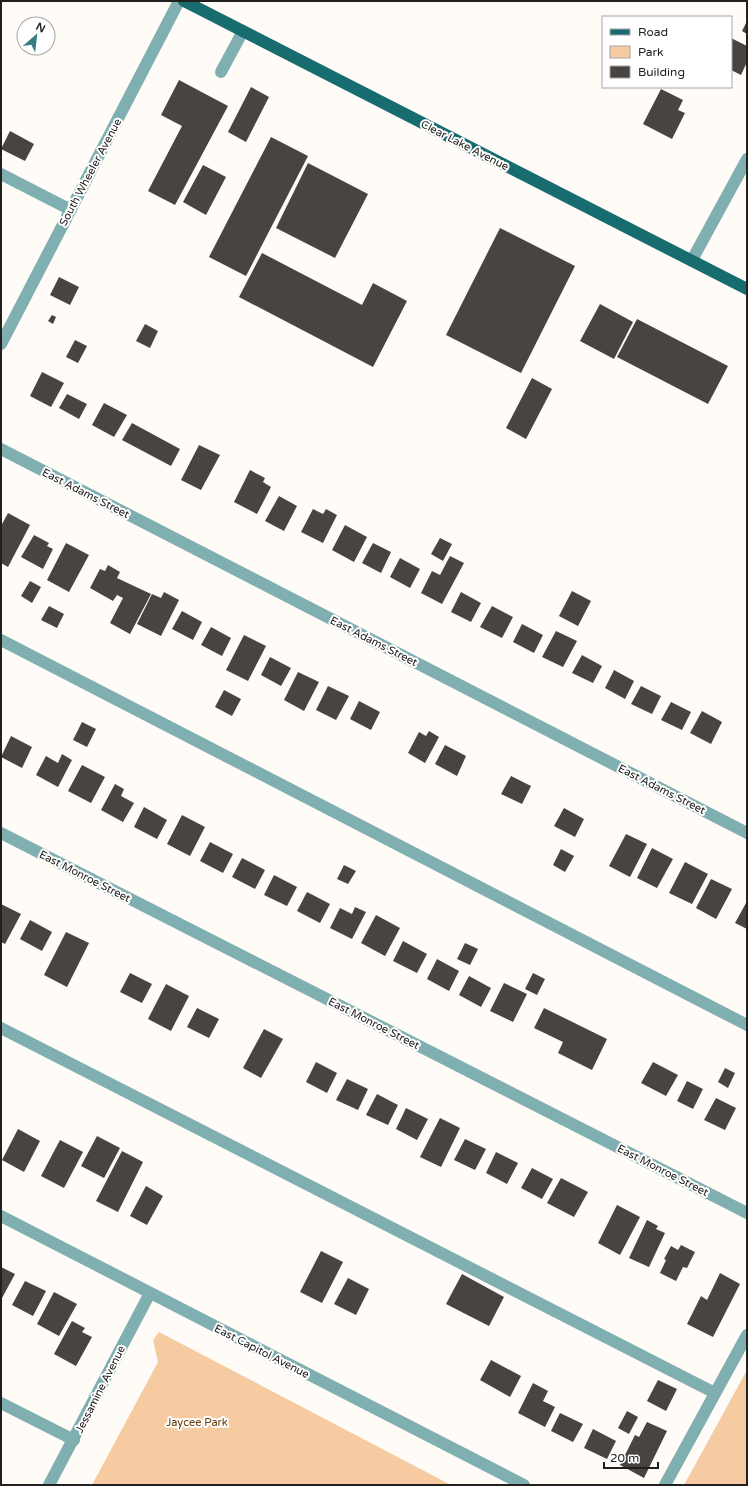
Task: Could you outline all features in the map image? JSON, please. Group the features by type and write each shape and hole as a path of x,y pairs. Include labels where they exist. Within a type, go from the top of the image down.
{"main road":[{"name":"Clear Lake Avenue","path":"184,1 747,289"}],"street":[{"name":"South Wheeler Avenue","path":"1,344 179,1"},
{"path":"221,72 243,31"},
{"path":"692,260 747,159"},
{"path":"1,174 71,210"},
{"name":"East Adams Street","path":"1,449 747,833"},
{"path":"1,640 747,1025"},
{"name":"East Monroe Street","path":"1,833 747,1213"},
{"path":"1,1028 715,1393"},
{"name":"East Capitol Avenue","path":"1,1216 524,1485"},
{"name":"Jessamine Avenue","path":"49,1485 150,1293"},
{"path":"665,1485 747,1335"},
{"path":"1,1403 74,1440"}],"green space":[{"name":"Jaycee Park","path":"159,1332 451,1485 92,1485 158,1362 153,1340"},
{"path":"747,1370 747,1485 684,1485"}],"building":[{"path":"747,21 747,34 742,31"},
{"path":"732,38 747,46 747,62 741,75 732,70"},
{"path":"179,80 228,106 175,205 148,191 182,126 161,115"},
{"path":"251,87 269,97 246,142 228,132"},
{"path":"661,89 683,100 678,110 685,113 672,139 643,124"},
{"path":"10,131 34,144 25,161 1,149"},
{"path":"271,137 308,156 246,276 209,257"},
{"path":"308,163 368,194 335,258 276,228"},
{"path":"203,165 226,177 206,215 183,202"},
{"path":"500,228 575,266 521,373 446,335"},
{"path":"262,253 362,305 373,283 407,301 373,367 239,297"},
{"path":"59,277 79,287 70,305 50,295"},
{"path":"600,304 633,322 614,359 580,341"},
{"path":"52,315 56,317 53,324 48,321"},
{"path":"637,319 728,366 708,404 617,357"},
{"path":"145,324 158,331 150,348 136,341"},
{"path":"75,340 87,346 78,363 66,357"},
{"path":"42,372 64,383 51,407 30,396"},
{"path":"532,378 552,389 526,439 506,428"},
{"path":"67,394 87,404 79,419 59,408"},
{"path":"104,403 127,415 114,437 92,425"},
{"path":"132,423 180,449 171,466 122,440"},
{"path":"199,445 220,455 201,490 181,480"},
{"path":"250,470 265,478 263,482 271,487 257,514 234,502"},
{"path":"279,496 297,506 284,531 265,521"},
{"path":"313,509 323,514 326,509 337,515 323,543 301,532"},
{"path":"8,513 30,525 8,567 1,563 1,526"},
{"path":"345,525 367,537 354,562 332,550"},
{"path":"34,535 49,543 47,546 53,549 43,569 21,557"},
{"path":"440,538 452,544 443,561 431,554"},
{"path":"66,543 89,555 69,592 47,580"},
{"path":"373,543 391,552 381,573 362,563"},
{"path":"450,556 464,563 442,604 421,593 432,571 440,575"},
{"path":"400,558 420,569 410,588 390,577"},
{"path":"108,565 120,572 117,578 151,594 130,634 110,623 123,598 117,595 113,601 90,588 100,569 105,571"},
{"path":"30,581 41,587 32,603 21,596"},
{"path":"572,591 591,601 578,626 559,616"},
{"path":"164,592 179,600 161,636 137,624 152,594 161,598"},
{"path":"461,592 481,603 471,622 451,612"},
{"path":"49,606 64,614 57,628 41,620"},
{"path":"492,606 513,617 502,638 480,627"},
{"path":"182,611 202,622 193,640 172,629"},
{"path":"522,624 543,635 534,653 513,642"},
{"path":"211,627 231,638 222,656 201,645"},
{"path":"556,631 577,641 563,667 542,657"},
{"path":"244,635 266,646 248,681 226,670"},
{"path":"582,655 602,666 593,683 572,673"},
{"path":"270,657 291,668 281,686 261,675"},
{"path":"614,670 634,681 625,699 605,688"},
{"path":"298,672 319,682 304,711 284,700"},
{"path":"328,686 349,696 336,720 316,710"},
{"path":"641,686 661,696 652,714 631,704"},
{"path":"224,690 241,699 232,716 215,707"},
{"path":"359,701 380,712 371,730 350,719"},
{"path":"671,702 691,712 682,730 661,720"},
{"path":"702,711 722,722 711,744 690,733"},
{"path":"82,722 96,729 87,747 73,740"},
{"path":"429,731 439,737 425,763 408,753 419,732 426,736"},
{"path":"11,736 32,747 22,768 1,757"},
{"path":"445,745 466,756 457,776 435,764"},
{"path":"62,754 72,760 58,787 36,775 46,756 58,763"},
{"path":"82,765 105,777 91,803 68,791"},
{"path":"511,776 531,786 522,804 501,794"},
{"path":"115,784 124,789 121,796 134,803 123,822 101,810"},
{"path":"144,807 167,820 157,839 134,827"},
{"path":"564,808 584,819 575,837 554,826"},
{"path":"182,815 205,827 190,856 167,844"},
{"path":"626,834 647,844 630,877 609,866"},
{"path":"210,842 233,854 223,873 200,861"},
{"path":"652,848 673,859 657,888 637,878"},
{"path":"561,849 574,856 565,872 553,865"},
{"path":"242,858 265,870 255,889 232,877"},
{"path":"685,862 708,874 692,904 669,893"},
{"path":"344,865 356,871 348,884 337,879"},
{"path":"274,875 297,887 287,906 264,895"},
{"path":"711,879 732,889 716,919 696,908"},
{"path":"307,892 330,904 320,923 297,911"},
{"path":"747,903 747,929 735,923"},
{"path":"1,904 21,914 5,944 1,942"},
{"path":"355,907 366,912 352,939 330,928 340,908 352,914"},
{"path":"376,915 400,928 385,956 361,943"},
{"path":"30,920 52,932 42,951 20,939"},
{"path":"66,932 89,943 67,987 44,975"},
{"path":"403,941 427,954 417,973 393,961"},
{"path":"465,943 478,949 470,965 457,959"},
{"path":"437,959 459,971 449,991 427,979"},
{"path":"130,973 152,984 142,1003 120,992"},
{"path":"533,973 545,979 537,995 525,989"},
{"path":"469,976 491,988 481,1007 459,995"},
{"path":"504,983 527,994 513,1022 490,1011"},
{"path":"166,984 189,996 171,1031 148,1019"},
{"path":"197,1008 219,1019 209,1038 187,1027"},
{"path":"544,1008 607,1039 592,1070 558,1053 563,1042 534,1028"},
{"path":"264,1029 283,1039 261,1078 243,1068"},
{"path":"316,1062 337,1073 327,1093 306,1082"},
{"path":"653,1062 678,1075 666,1096 641,1083"},
{"path":"725,1068 735,1073 728,1088 718,1082"},
{"path":"347,1079 368,1089 358,1110 336,1100"},
{"path":"687,1081 703,1089 693,1109 677,1101"},
{"path":"377,1094 398,1105 388,1125 366,1115"},
{"path":"716,1098 736,1108 725,1130 704,1120"},
{"path":"406,1108 428,1119 417,1140 396,1129"},
{"path":"440,1118 460,1128 441,1167 420,1157"},
{"path":"18,1129 40,1141 24,1172 2,1160"},
{"path":"97,1136 120,1148 104,1178 81,1166"},
{"path":"465,1139 486,1149 475,1170 454,1160"},
{"path":"60,1140 83,1152 64,1188 41,1176"},
{"path":"122,1151 143,1162 118,1212 96,1201"},
{"path":"496,1152 518,1163 507,1184 486,1173"},
{"path":"532,1168 553,1179 542,1199 521,1188"},
{"path":"561,1178 588,1192 574,1217 547,1203"},
{"path":"146,1186 163,1196 147,1225 130,1216"},
{"path":"617,1205 640,1217 620,1255 598,1243"},
{"path":"647,1220 658,1226 656,1229 665,1233 649,1267 629,1258"},
{"path":"681,1245 695,1252 687,1268 683,1267 676,1281 660,1273 666,1260 664,1259 671,1246 678,1250"},
{"path":"321,1251 343,1262 322,1303 300,1292"},
{"path":"1,1267 15,1274 2,1298 1,1297"},
{"path":"720,1273 740,1284 713,1337 687,1324 701,1296 707,1300"},
{"path":"462,1274 504,1297 489,1326 446,1304"},
{"path":"348,1278 369,1289 356,1315 334,1304"},
{"path":"25,1281 46,1291 33,1316 12,1305"},
{"path":"54,1292 77,1304 59,1336 37,1324"},
{"path":"72,1321 85,1328 82,1332 92,1337 76,1366 54,1354"},
{"path":"491,1360 521,1376 510,1397 480,1380"},
{"path":"658,1380 677,1389 666,1411 647,1401"},
{"path":"533,1383 548,1391 543,1401 555,1407 545,1427 518,1413"},
{"path":"627,1411 638,1417 629,1434 618,1428"},
{"path":"560,1413 583,1424 573,1442 551,1431"},
{"path":"647,1422 667,1431 644,1478 620,1465 635,1435 639,1437"},
{"path":"593,1429 616,1441 607,1459 584,1448"}]}
